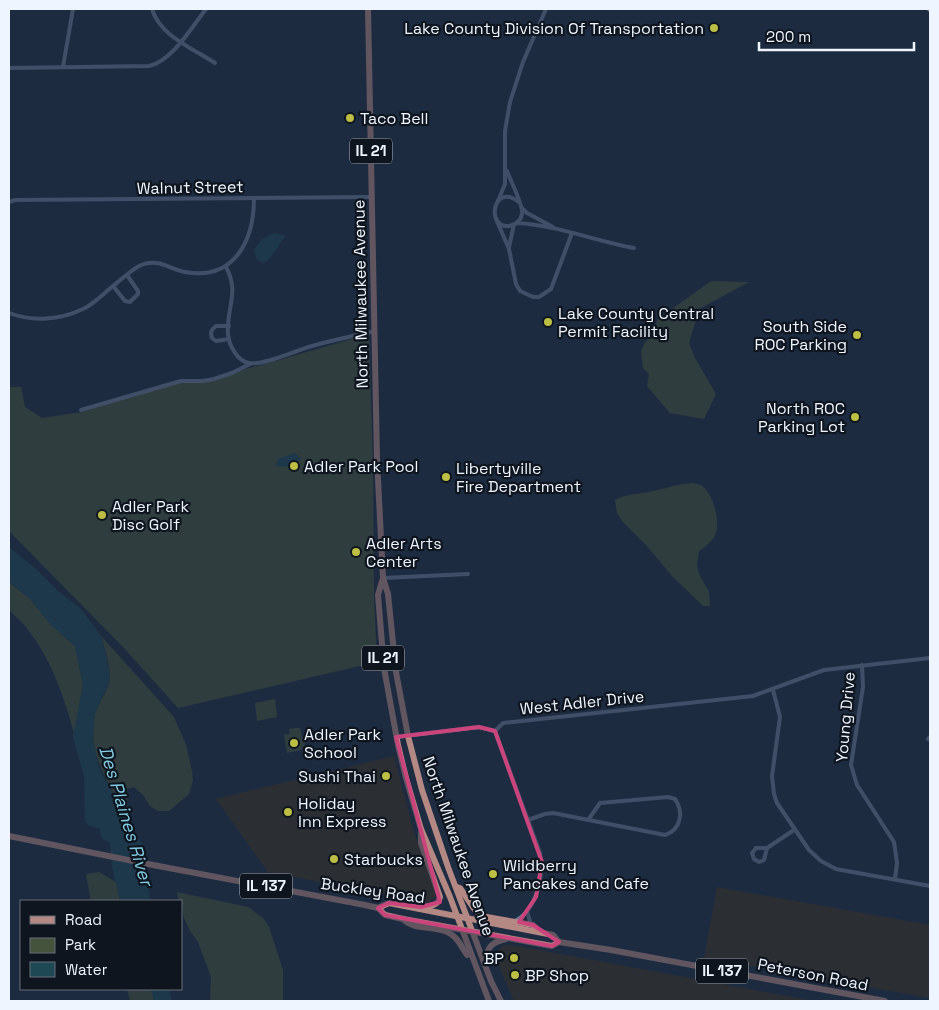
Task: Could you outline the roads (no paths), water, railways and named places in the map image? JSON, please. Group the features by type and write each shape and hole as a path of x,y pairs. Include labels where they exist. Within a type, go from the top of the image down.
{"main road":[{"name":"North Milwaukee Avenue","path":"368,9 377,460 383,578 388,594 396,672 408,736 422,790 456,886 501,1001"},
{"name":"North Milwaukee Avenue","path":"383,578 378,595 382,648 396,738 406,780 421,829 489,1001"},
{"path":"409,907 432,906 438,902 440,897 421,842 421,829"},
{"name":"Buckley Road","path":"9,836 378,908 389,903 469,919"},
{"path":"456,886 460,888 481,916 531,924 540,932"},
{"name":"Peterson Road","path":"378,908 385,915 403,919 552,946 559,942 611,950 885,1001"},
{"path":"403,919 408,924 450,933 456,938 473,963"},
{"name":"Peterson Road","path":"469,919 553,935 559,942"},
{"path":"486,964 486,954 490,946 494,942 509,938"}],"street":[{"path":"63,68 73,9"},
{"path":"152,9 163,29 215,63"},
{"path":"9,68 156,64 168,55 206,9"},
{"path":"546,9 523,62 510,102 505,131 505,184 494,210 496,220 509,249 516,284 520,291 526,295 539,297 551,289 572,233"},
{"path":"505,166 522,208 533,217 562,231"},
{"name":"Walnut Street","path":"9,202 30,200 372,197"},
{"path":"498,202 506,197 519,202"},
{"path":"9,315 36,319 62,317 84,308 140,266 152,263 198,273 206,273 226,267 245,246 252,222 254,198"},
{"path":"509,249 510,237 522,215 522,208"},
{"path":"496,220 504,225 516,223 535,224 634,248"},
{"path":"226,267 231,276 233,286 229,326 230,344 238,356 250,364"},
{"path":"113,286 124,301 130,302 134,299 138,291 127,275"},
{"path":"229,326 216,326 210,334 216,341 229,339"},
{"path":"81,410 181,381 214,379 250,364 375,331"},
{"path":"383,578 468,574"},
{"name":"West Adler Drive","path":"396,738 479,727 494,731 503,723 753,696 824,670 930,658"},
{"name":"Young Drive","path":"862,665 863,687 851,752 851,765 857,785 894,842 897,863 895,879"},
{"path":"773,690 780,717 772,786 776,800 794,830 814,856 829,866 930,886"},
{"path":"494,731 542,862 536,897 527,911 514,921"},
{"path":"528,820 545,814 554,814 665,835 671,834 677,828 681,811 675,799 668,797 600,804 588,820"},
{"path":"768,848 764,860 759,862 754,860 752,855 754,849 768,848 794,830"},
{"path":"527,911 531,924"}],"water":[{"path":"274,233 286,236 270,258 263,263 257,259 254,251 262,240"},
{"name":"Adler Park Pool","path":"295,453 301,459 289,466 276,466 278,459"},
{"name":"Des Plaines River","path":"9,547 80,608 102,637 110,675 108,687 95,714 93,739 98,765 104,778 128,817 133,831 145,848 150,900 120,900 112,867 110,843 102,838 101,829 90,826 85,822 84,776 73,737 83,685 75,646 51,625 30,599 9,582"},
{"path":"151,990 169,990 172,1001 154,1001"}],"place":[{"name":"Lake County Division Of Transportation","path":"714,28"},
{"name":"Taco Bell","path":"350,118"},
{"name":"Lake County Central Permit Facility","path":"548,322"},
{"name":"South Side ROC Parking","path":"857,335"},
{"name":"North ROC Parking Lot","path":"855,417"},
{"name":"Adler Park Pool","path":"294,466"},
{"name":"Libertyville Fire Department","path":"446,477"},
{"name":"Adler Park Disc Golf","path":"102,515"},
{"name":"Adler Arts Center","path":"356,552"},
{"name":"Adler Park School","path":"294,743"},
{"name":"Sushi Thai","path":"386,776"},
{"name":"Holiday Inn Express","path":"288,812"},
{"name":"Starbucks","path":"334,859"},
{"name":"Wildberry Pancakes and Cafe","path":"493,874"},
{"name":"BP","path":"514,958"},
{"name":"BP Shop","path":"515,975"}]}
